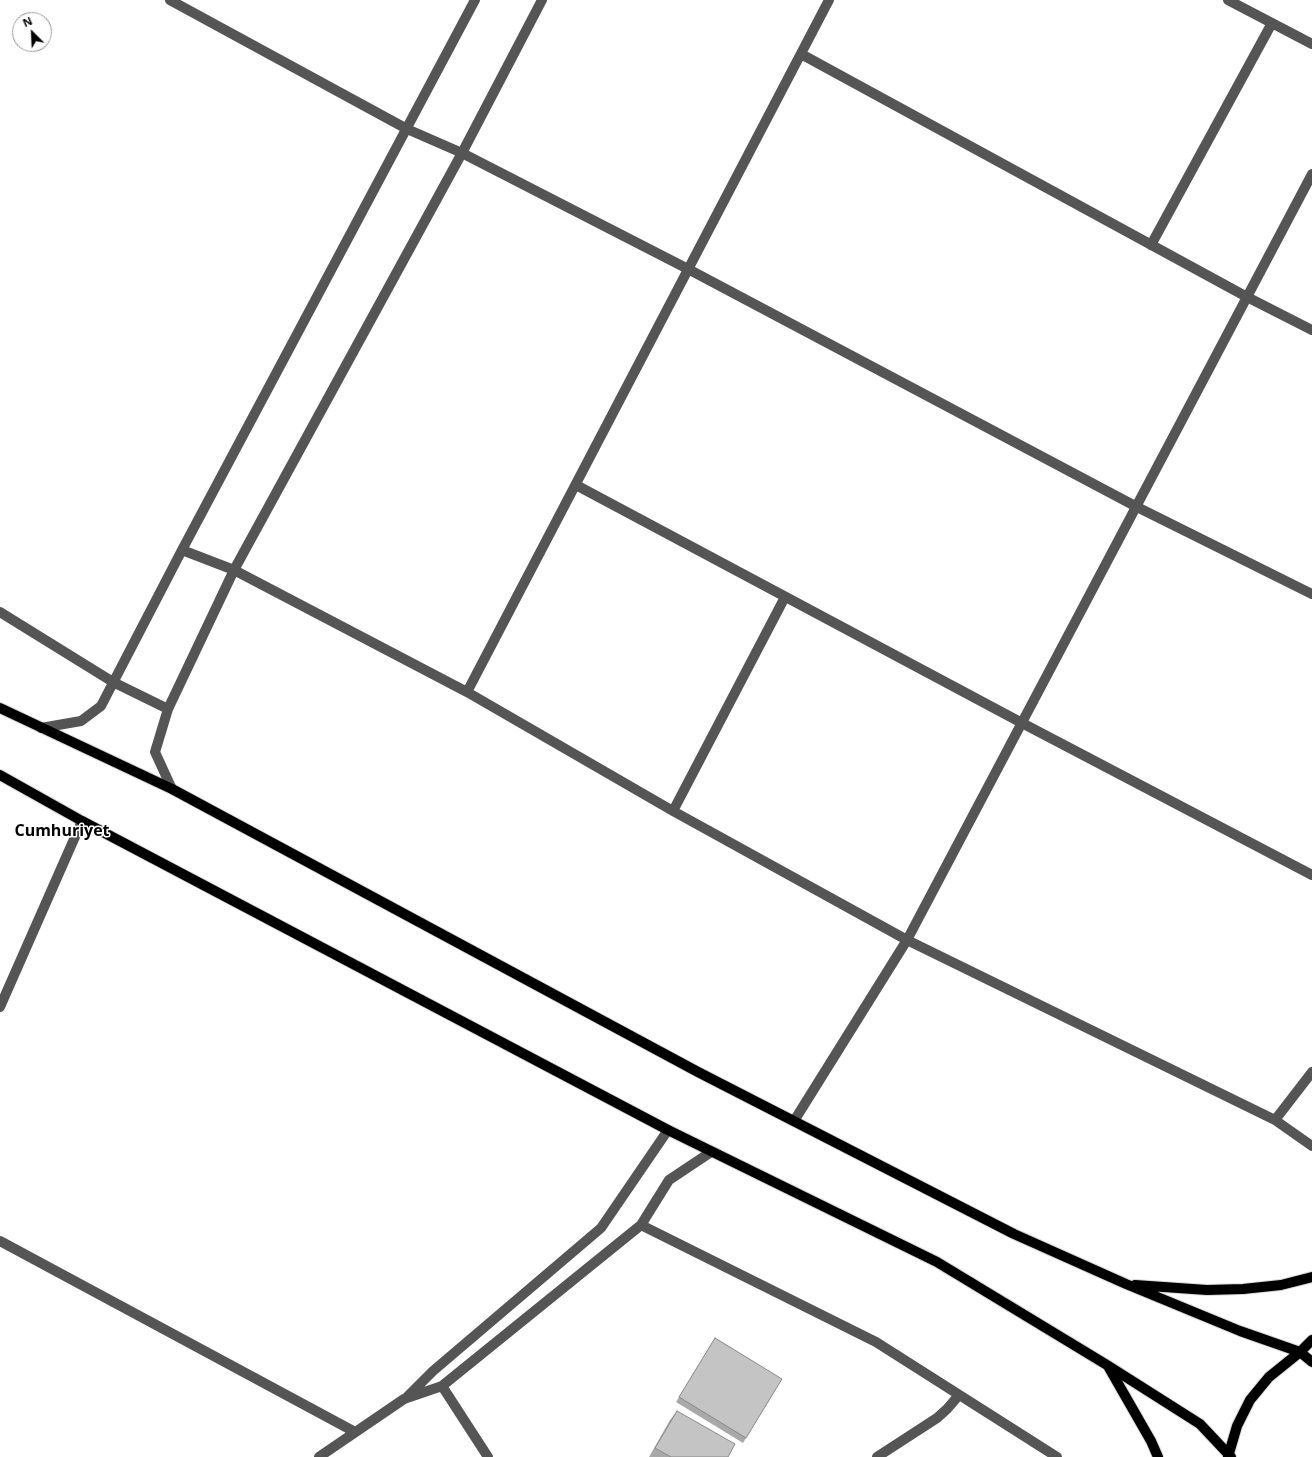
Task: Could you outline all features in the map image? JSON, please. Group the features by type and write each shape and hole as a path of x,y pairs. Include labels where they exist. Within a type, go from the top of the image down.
{"main road":[{"path":"0,708 172,789 698,1072 1014,1234 1126,1284 1240,1331 1300,1352 1312,1362"},
{"path":"0,775 82,821 668,1130 937,1262 1107,1365 1200,1424 1229,1456"},
{"path":"1126,1284 1207,1290 1243,1289 1281,1285 1312,1277"},
{"path":"1229,1456 1237,1426 1250,1400 1269,1377 1300,1352 1312,1340"},
{"path":"1107,1365 1151,1441 1158,1457"}],"street":[{"path":"170,0 186,4 407,129 462,153 688,269 1137,507 1312,594"},
{"path":"41,728 81,721 101,706 182,550 475,0"},
{"path":"172,789 155,752 168,709 234,570 462,153 542,0"},
{"path":"467,692 829,0"},
{"path":"1228,0 1312,44"},
{"path":"1151,245 1272,23"},
{"path":"801,54 1247,297 1312,330"},
{"path":"794,1121 907,940 1312,174"},
{"path":"576,485 1022,723 1312,875"},
{"path":"182,550 234,570 467,692 673,811 907,940 1274,1120 1312,1146"},
{"path":"673,811 785,596"},
{"path":"0,612 113,682 168,709"},
{"path":"0,1007 82,821"},
{"path":"1274,1120 1312,1072"},
{"path":"319,1457 404,1399 433,1371 601,1228 668,1130"},
{"path":"404,1399 442,1386 641,1226 669,1180 711,1152"},
{"path":"641,1226 876,1342 1057,1457"},
{"path":"0,1241 355,1432"},
{"path":"442,1386 488,1457"},
{"path":"877,1457 936,1418 947,1409 959,1395"}],"building":[{"path":"715,1338 782,1379 746,1438 679,1397"},
{"path":"677,1411 735,1444 728,1457 671,1457 655,1448"}],"district":[{"name":"Cumhuriyet","path":"62,831"}]}
